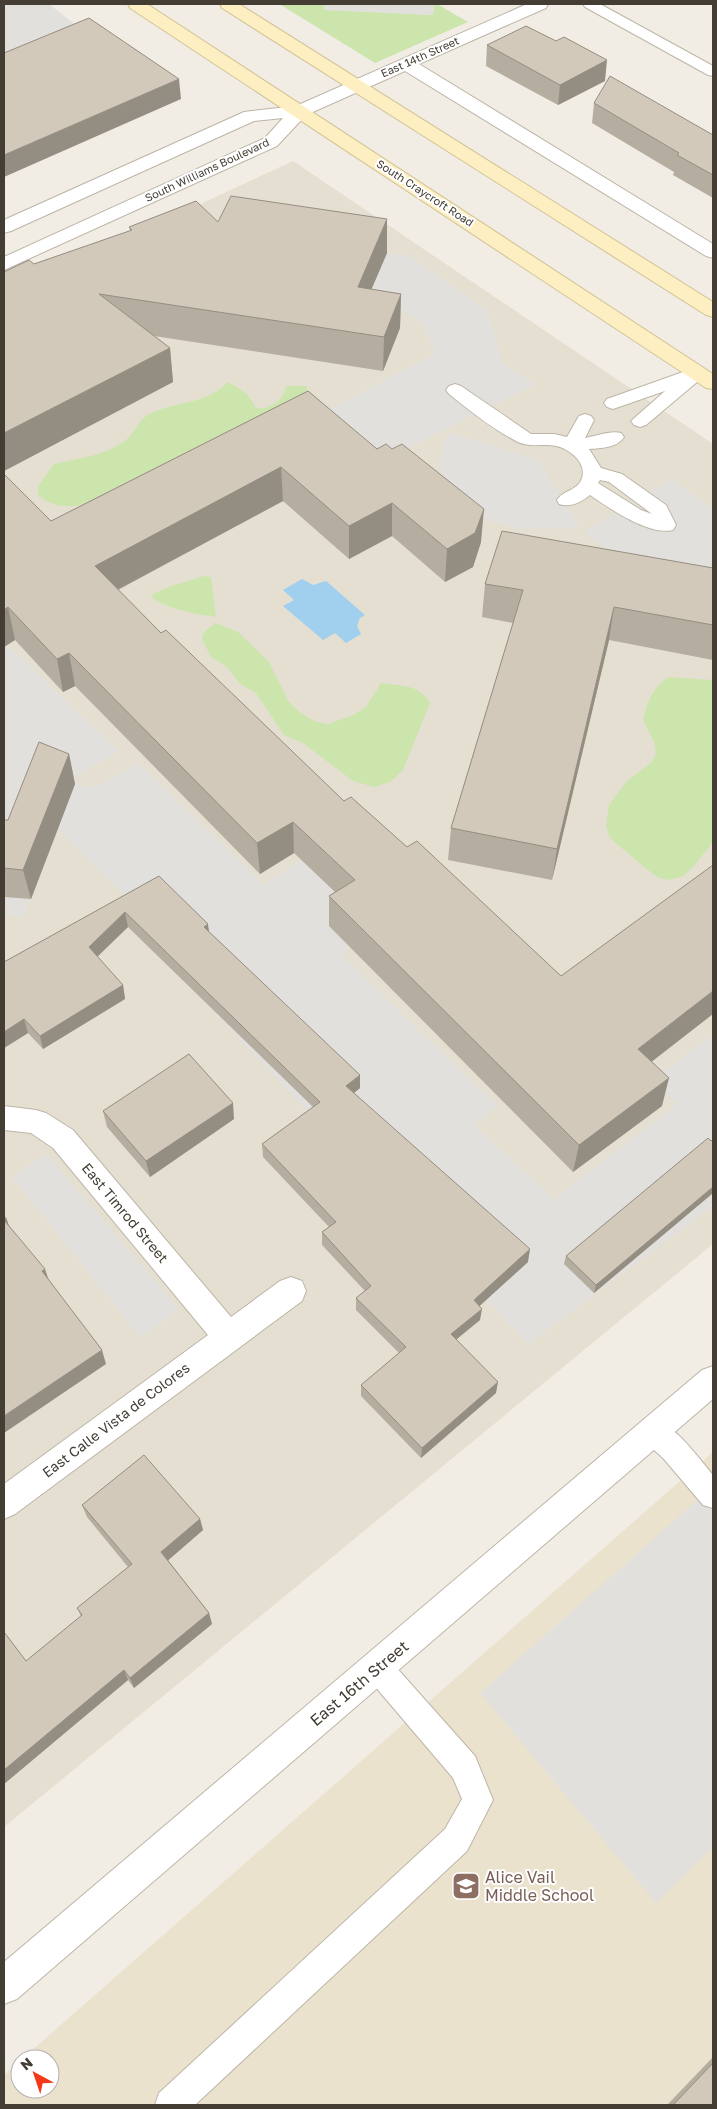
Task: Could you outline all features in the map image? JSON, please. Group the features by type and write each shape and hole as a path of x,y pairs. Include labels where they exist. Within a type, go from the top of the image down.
{"main road":[{"name":"South Craycroft Road","path":"136,4 713,384"},
{"path":"228,4 713,311"}],"street":[{"name":"East 14th Street","path":"300,111 540,4"},
{"path":"406,64 713,252"},
{"path":"4,228 250,116 300,111"},
{"name":"South Williams Boulevard","path":"4,264 271,142 300,111"},
{"name":"East Timrod Street","path":"4,1118 36,1122 63,1139 228,1336"},
{"name":"East Calle Vista de Colores","path":"4,1503 291,1291"},
{"name":"East 16th Street","path":"4,1986 713,1380"}],"lane":[{"path":"590,4 713,72"},
{"path":"613,403 697,373"},
{"path":"640,421 697,373"},
{"path":"454,385 474,406 528,439 551,439 572,445 584,454 591,464 590,479 579,494 566,500"},
{"path":"572,445 585,420"},
{"path":"572,445 607,441 616,437"},
{"path":"654,1432 673,1449 713,1495"},
{"path":"171,2105 456,1840 478,1800 464,1767 377,1667"}],"shaded area":[{"path":"4,4 49,4 92,38 4,71"},
{"path":"326,4 434,4 433,15 324,10"},
{"path":"293,161 713,444 713,1244 4,1827 4,295"},
{"path":"387,253 408,255 488,311 502,363 535,384 377,464 314,418 436,353 422,324 395,305 4,307"},
{"path":"450,433 538,460 580,527 524,529 493,522 465,509 441,471 442,446"},
{"path":"671,479 713,509 713,584 634,570 584,532"},
{"path":"4,642 119,751 74,777 79,785 97,787 138,763 264,885 301,860 438,890 342,953 348,962 498,1106 474,1125 554,1199 678,1103 652,1081 713,1034 713,1206 528,1344 170,966 184,955 58,829 23,918 4,914"},
{"path":"46,1154 179,1309 141,1338 12,1177"},
{"name":"Alice Vail Middle School","path":"713,1452 713,2105 4,2105 4,2075 10,2070 10,2099 60,2099 60,2049 33,2049"},
{"path":"713,1486 713,1847 656,1903 480,1693"}],"green space":[{"path":"326,4 324,9 433,15 434,4 437,4 468,22 375,63 281,5"},
{"path":"228,382 247,395 255,407 263,409 278,401 283,395 286,386 307,386 307,392 313,395 307,403 90,504 56,505 38,495 38,486 54,464 92,456 111,449 127,439 146,416 170,406 200,399 219,390"},
{"path":"203,576 211,577 216,617 174,608 151,597 167,588"},
{"path":"216,623 238,632 269,662 288,701 301,713 316,722 328,724 353,715 366,707 381,683 409,687 421,692 430,703 403,770 390,782 374,787 353,781 303,743 284,735 256,693 240,684 227,667 211,657 202,639 204,632"},
{"path":"669,677 713,680 713,842 693,867 683,876 670,880 659,878 645,868 610,838 606,826 609,805 626,782 652,762 656,753 654,742 643,720 649,701 658,685"}],"water":[{"path":"302,579 313,585 326,581 365,615 360,618 357,626 361,634 346,643 335,633 323,640 283,606 294,600 283,590"}],"building":[{"path":"89,18 179,79 4,155 4,53"},
{"path":"526,26 556,41 564,37 607,60 560,85 487,45"},
{"path":"610,76 713,135 713,175 677,155 679,153 594,103"},
{"path":"231,196 387,219 358,287 401,294 384,337 99,294 170,348 4,433 4,272 29,260 34,264 132,230 129,227 196,201 218,222"},
{"path":"308,391 377,449 386,444 392,449 402,444 484,509 475,533 447,549 392,503 349,526 281,467 95,566 161,633 166,630 344,801 351,797 407,847 417,841 561,976 713,865 713,991 638,1049 669,1078 579,1145 329,896 355,880 293,822 257,843 69,653 57,659 8,607 4,610 4,474 51,521"},
{"path":"502,531 713,568 713,625 614,607 557,849 451,828 523,590 485,584"},
{"path":"39,742 69,754 23,870 4,868 4,820 8,820"},
{"path":"159,876 208,924 204,927 360,1075 346,1086 530,1249 474,1300 482,1309 451,1334 498,1382 422,1448 361,1385 406,1347 356,1298 371,1286 322,1232 336,1222 262,1144 320,1102 125,912 89,947 123,985 40,1036 24,1019 4,1032 4,962"},
{"path":"189,1054 233,1103 146,1161 103,1111"},
{"path":"708,1138 711,1141 713,1139 713,1187 596,1285 566,1256"},
{"path":"4,1220 45,1269 42,1271 102,1350 4,1416"},
{"path":"144,1455 200,1519 161,1552 209,1613 130,1678 124,1670 4,1770 4,1632 26,1661 82,1615 77,1608 132,1564 82,1505"},
{"path":"713,2063 713,2105 673,2105"}],"place":[{"name":"Alice Vail Middle School","path":"466,1886"}]}
